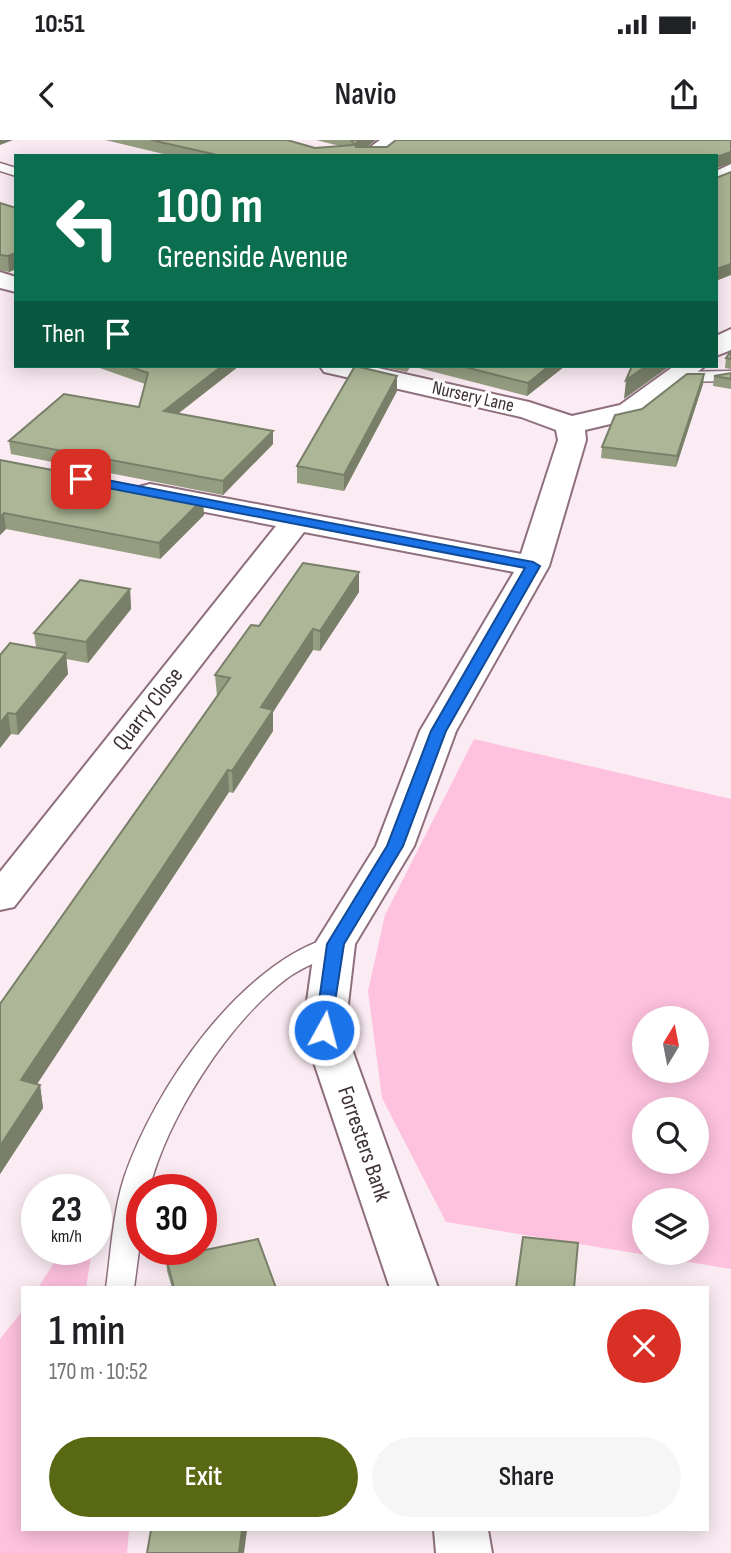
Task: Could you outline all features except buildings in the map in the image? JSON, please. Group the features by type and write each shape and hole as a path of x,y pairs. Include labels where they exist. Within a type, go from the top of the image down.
{"street":[{"path":"372,154 396,140"},
{"name":"Nursery Lane","path":"343,368 529,410 570,425"},
{"path":"570,425 630,411 684,371"},
{"name":"Forresters Bank","path":"413,1286 324,1030 335,944 395,846 438,731 533,566 572,440 570,425"},
{"path":"121,487 533,566"},
{"name":"Quarry Close","path":"0,898 296,520"},
{"path":"461,1531 464,1553"}],"lane":[{"path":"684,371 731,376"},
{"path":"120,1286 138,1179 156,1133 186,1083 252,995 278,972 335,944"}],"shaded area":[{"path":"474,739 731,799 731,1269 707,1265 709,1265 709,1188 632,1188 632,1253 446,1222 382,1098 368,991 385,915"},
{"path":"53,1265 90,1265 86,1286 39,1286"},
{"path":"21,1313 21,1531 129,1531 127,1553 0,1553 0,1339"}],"route":[{"path":"81,479 533,566 438,731 395,846 335,944 324,1030"}]}
